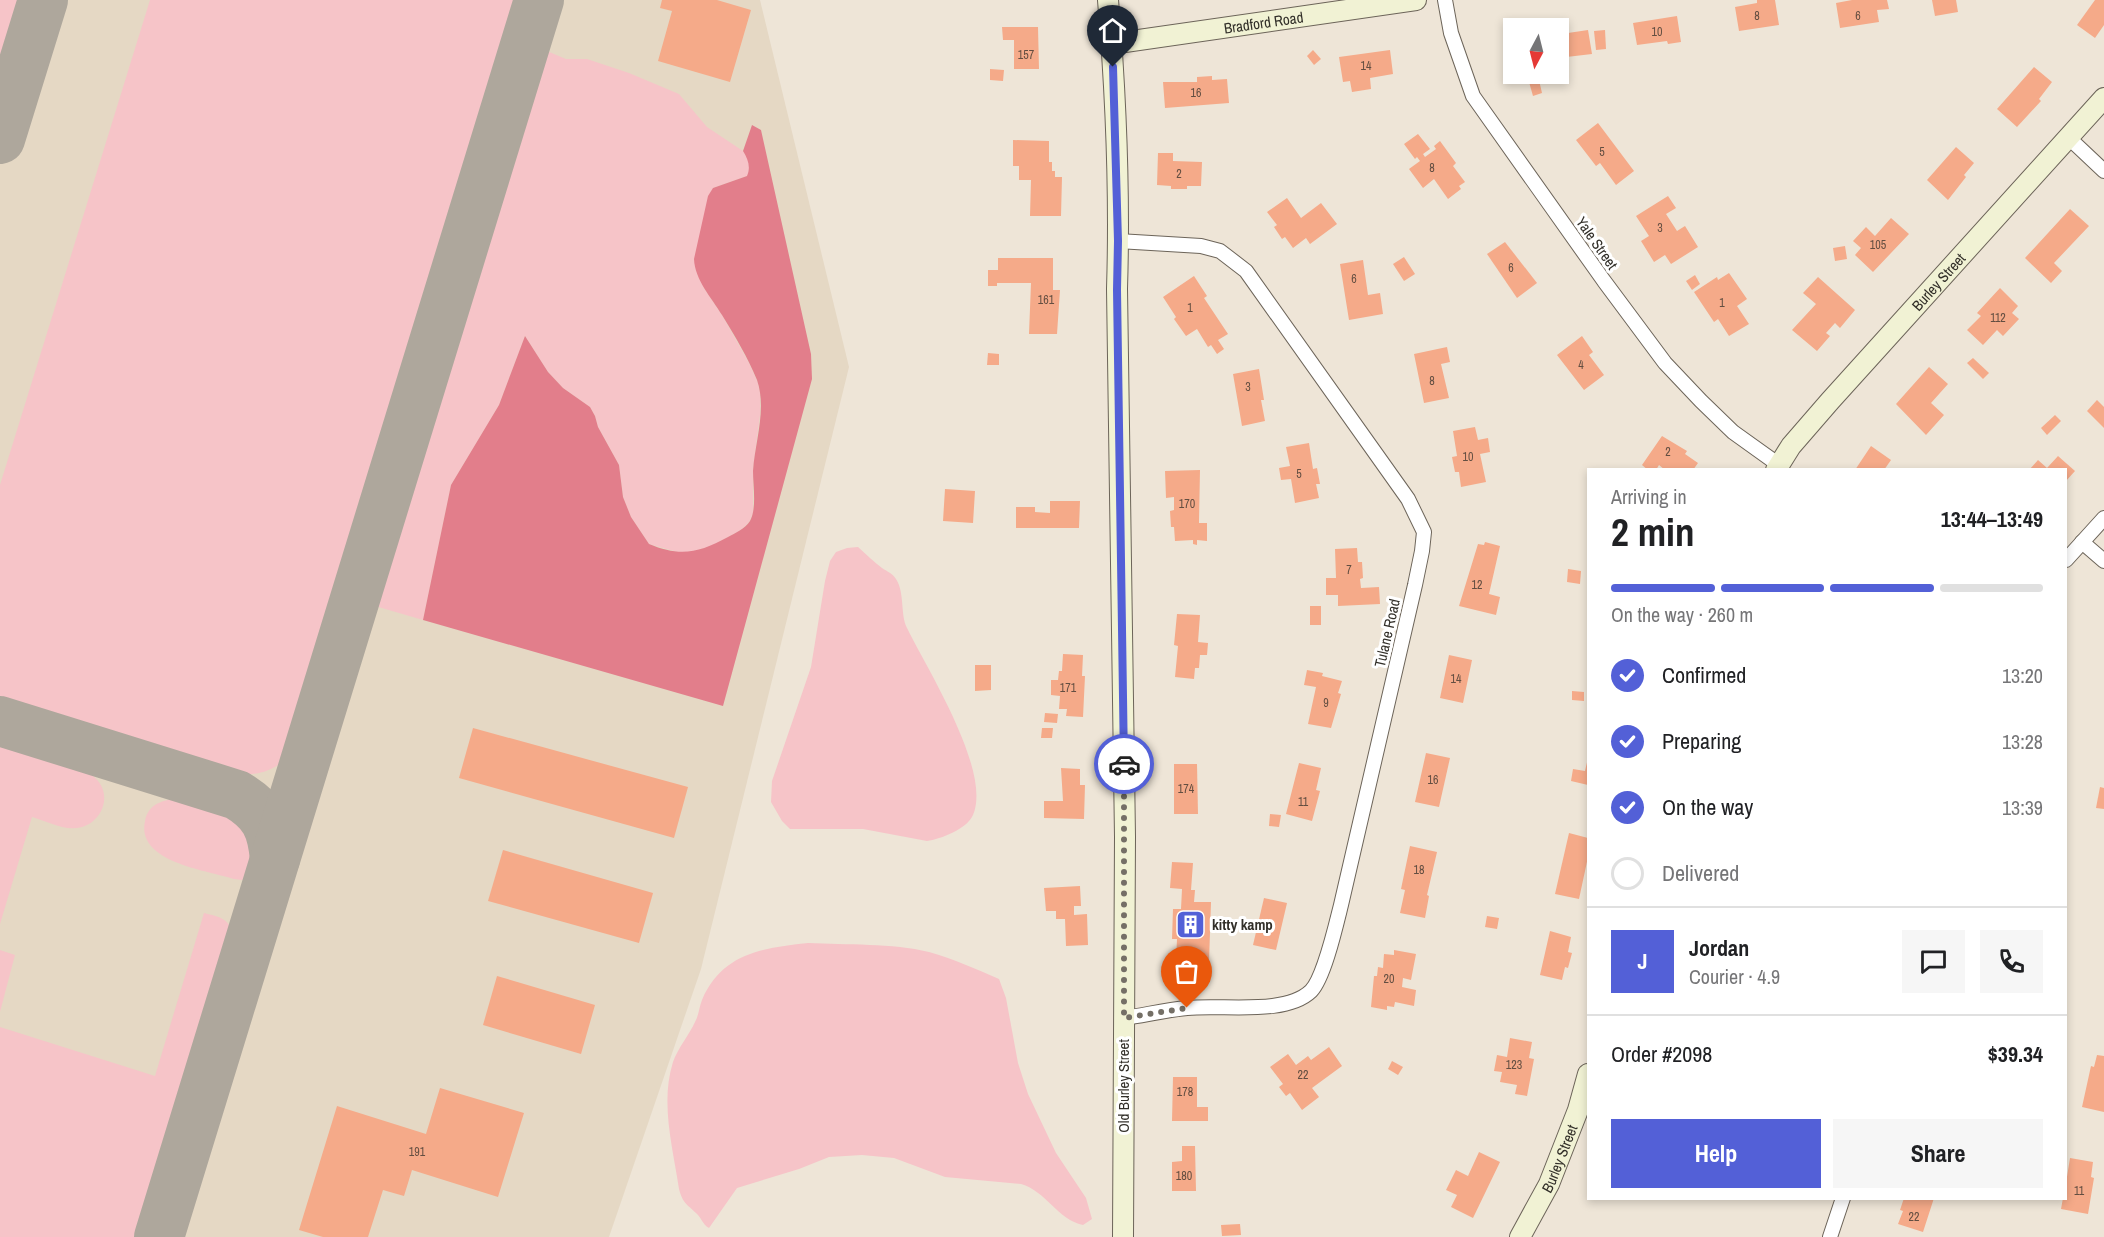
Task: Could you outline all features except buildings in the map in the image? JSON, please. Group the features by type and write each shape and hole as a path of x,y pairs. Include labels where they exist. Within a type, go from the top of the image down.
{"street":[{"name":"Old Burley Street","path":"1108,0 1115,91 1118,241 1125,837 1124,1237"},
{"name":"Bradford Road","path":"1111,44 1416,0"},
{"name":"Yale Street","path":"1445,0 1451,33 1473,96 1604,281 1665,363 1733,432 1778,467"},
{"name":"Burley Street","path":"1778,467 1791,446 1830,401 2104,98"},
{"path":"2069,138 2104,171"},
{"name":"Tulane Road","path":"1118,241 1201,246 1220,251 1246,271 1408,499 1424,532 1422,551 1341,905 1329,950 1312,990 1297,1001 1275,1007 1187,1008 1124,1018"},
{"path":"2067,559 2104,518"},
{"path":"2082,542 2104,561"},
{"name":"Burley Street","path":"1520,1237 1549,1184 1578,1110 1587,1078"},
{"path":"1830,1237 1843,1200"}],"shaded area":[{"path":"0,0 760,0 849,367 701,969 609,1237 0,1237"},
{"path":"0,0 28,0 0,90"},
{"path":"150,0 522,0 287,758 273,768 256,773 244,774 0,699 0,485"},
{"path":"542,49 566,59 587,59 629,73 679,94 707,127 743,151 748,159 750,170 747,176 713,188 704,288 722,315 758,383 760,415 753,469 753,513 749,522 741,530 712,546 681,553 649,544 631,517 623,497 619,465 590,407 563,388 548,372 525,336 499,405 451,485 423,620 375,606"},
{"path":"752,125 761,130 811,354 812,379 723,706 423,620 451,485 499,405 525,336 548,372 563,388 590,407 619,465 623,497 631,517 649,544 670,551 698,550 737,532 750,521 754,503 753,471 761,414 760,391 741,347 700,281 694,259 708,196 713,188 747,176 749,169 743,151"},
{"path":"858,547 896,579 901,591 907,628 955,720 974,773 976,796 970,820 960,829 933,840 927,841 863,829 790,829 782,821 771,802 772,781 811,667 830,561 836,552"},
{"path":"0,742 81,767 100,783 104,802 97,818 82,827 63,827 32,817 0,924"},
{"path":"172,799 210,805 235,816 245,824 253,834 258,849 256,865 250,876 242,880 234,879 191,868 162,855 151,846 145,835 146,816 154,806"},
{"path":"204,913 227,922 234,936 141,1237 0,1237 0,1027 155,1076"},
{"path":"808,943 915,949 965,964 999,979 1006,998 1018,1063 1028,1094 1056,1153 1086,1198 1092,1219 1083,1225 1074,1222 1038,1193 1021,1184 945,1177 894,1158 862,1155 829,1157 737,1188 709,1228 705,1225 684,1201 679,1189 668,1109 669,1078 673,1062 690,1032 710,984 721,972 732,963 760,951"},
{"path":"0,950 15,955 0,1012"}],"taxiway":[{"path":"0,139 43,0"},
{"path":"159,1237 539,0"},
{"path":"0,721 237,795 261,814 272,838 275,859"}],"way so far":[{"path":"1124,764 1124,1018 1187,1008"}],"place":[{"name":"kitty kamp","path":"1191,924"}],"route":[{"path":"1113,67 1118,241 1124,764"}]}
